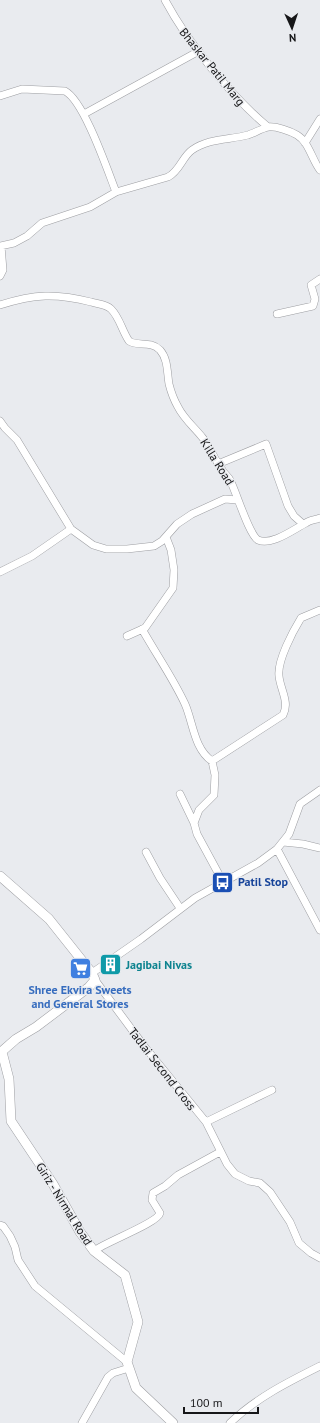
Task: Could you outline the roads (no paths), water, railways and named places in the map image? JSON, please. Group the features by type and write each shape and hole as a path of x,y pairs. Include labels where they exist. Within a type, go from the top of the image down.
{"main road":[{"name":"Tadlai Second Cross","path":"0,876 49,919 93,977"},
{"path":"1,1053 16,1039 36,1027 89,987 93,977"},
{"name":"Giriz - Nirmal Road","path":"1,1053 9,1079 11,1121 53,1184 80,1232 94,1251 125,1275 138,1322 128,1365"},
{"path":"128,1365 136,1388 173,1423"}],"street":[{"name":"Bhaskar Patil Marg","path":"165,0 176,20 199,51 246,109 268,127"},
{"path":"84,114 199,51"},
{"path":"0,96 22,89 65,91 70,94 84,114 116,192"},
{"path":"305,142 320,119"},
{"path":"0,276 3,270 1,246 14,243 27,236 42,223 90,207 116,192 174,173 191,150 205,143 247,135 268,127 286,130 298,135 305,142 320,170"},
{"path":"277,314 313,306 314,299 311,285 320,279"},
{"name":"Killa Road","path":"0,305 25,297 56,295 82,300 111,309 118,318 129,342 134,344 146,343 160,349 166,359 170,386 178,408 204,439 218,464 229,478 237,500 225,499 192,514 177,524 166,537 154,546 127,549 106,549 93,545 71,529 17,440 0,421"},
{"path":"218,464 266,444 288,506 294,516 303,524"},
{"path":"237,500 253,534 258,540 268,541 291,532 303,524 320,519"},
{"path":"0,572 32,556 71,529"},
{"path":"127,636 145,628 173,588 174,570 171,550 166,537"},
{"path":"212,761 283,715 286,703 279,675 280,660 301,618 320,610"},
{"path":"142,629 185,704 194,733 207,758 212,761 215,775 214,795 199,810 194,823"},
{"path":"93,977 180,908 258,863 277,849 289,834 300,804 320,790"},
{"path":"180,794 194,823 197,834 223,882"},
{"path":"283,842 303,844 320,848"},
{"path":"277,849 320,930"},
{"path":"146,852 160,878 180,908"},
{"name":"Tadlai Second Cross","path":"93,977 144,1046 206,1122 220,1152 235,1174 249,1181 260,1184 270,1192 290,1222 299,1243 320,1258"},
{"path":"206,1122 272,1090"},
{"path":"94,1251 110,1240 124,1236 156,1219 160,1213 152,1200 153,1193 166,1186 178,1175 220,1152"},
{"path":"0,1225 3,1226 10,1236 15,1247 18,1260 34,1286 128,1365 108,1377 82,1423"},
{"path":"230,1423 243,1410 284,1384 320,1366"}],"place":[{"name":"Patil Stop","path":"223,882"},
{"name":"Jagibai Nivas","path":"110,965"},
{"name":"Shree Ekvira Sweets and General Stores","path":"80,969"}]}
